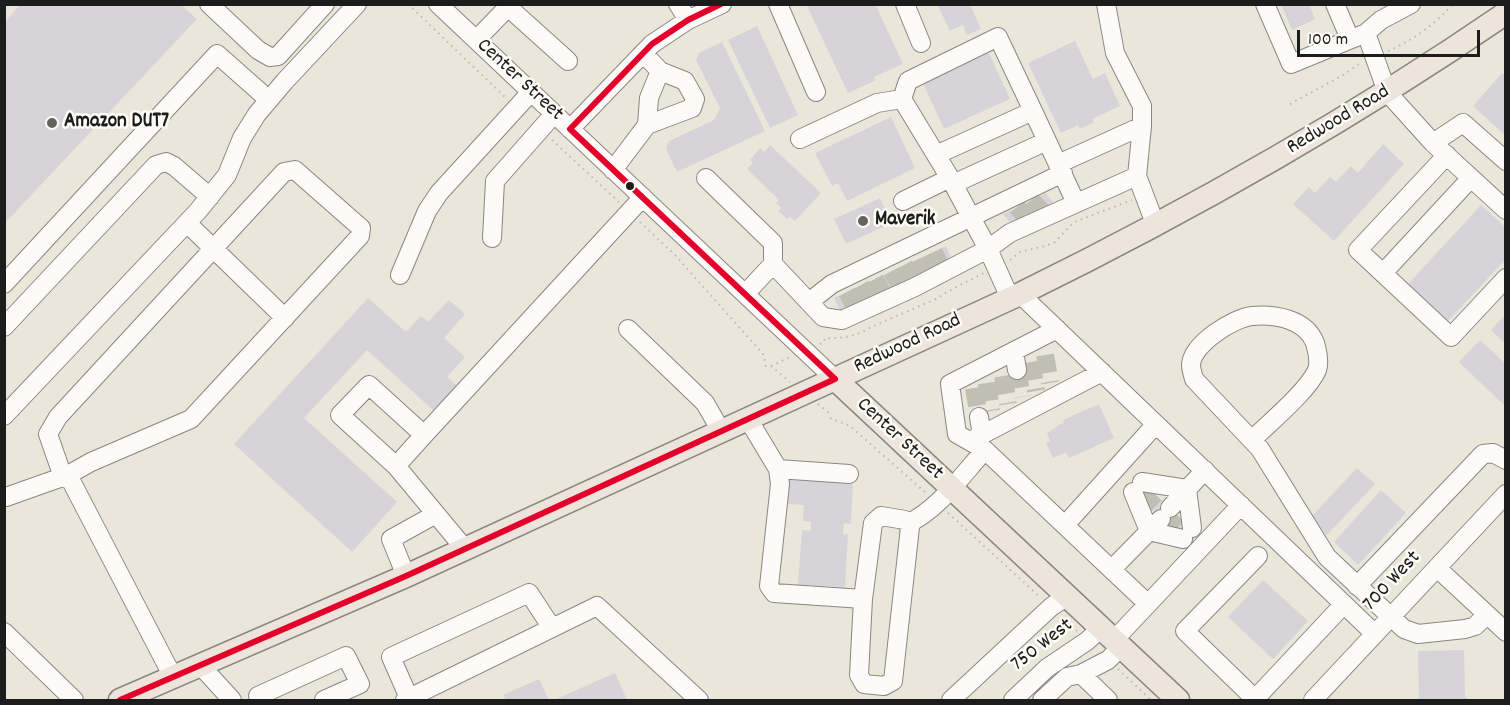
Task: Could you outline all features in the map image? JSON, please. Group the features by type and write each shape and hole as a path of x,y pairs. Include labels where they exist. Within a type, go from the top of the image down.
{"main road":[{"name":"Redwood Road","path":"120,700 406,576 1015,296 1156,226 1282,156 1387,92 1506,13"},
{"name":"Center Street","path":"835,379 950,489 1064,606 1178,700"}],"street":[{"path":"209,4 258,50 270,57 278,56 325,4"},
{"path":"4,416 210,197 227,175 242,138 257,114 357,4"},
{"name":"Center Street","path":"438,4 835,379"},
{"path":"678,4 688,20"},
{"path":"570,129 642,53 688,20 722,4"},
{"path":"778,4 816,92"},
{"path":"905,4 921,43"},
{"path":"1106,4 1115,53 1142,106 1137,176 1156,226"},
{"path":"1265,4 1291,64 1358,36 1381,20 1411,4"},
{"path":"1335,4 1358,36 1387,92 1440,149 1506,210"},
{"path":"476,40 507,6 568,61"},
{"path":"1012,361 1015,296 952,181 902,99 908,81 998,37 1076,203"},
{"path":"613,170 647,125 692,108 695,99 685,81 660,71 642,53"},
{"path":"4,284 217,54 269,100"},
{"path":"647,125 649,98 660,71"},
{"path":"400,275 427,211 439,193 531,92"},
{"path":"800,139 877,103 902,99"},
{"path":"936,155 1033,111"},
{"path":"492,238 495,181 555,114"},
{"path":"1506,161 1463,123 1358,250 1450,337 1506,278"},
{"path":"809,302 832,284 893,277 988,249 1010,233 1061,169 1142,126"},
{"path":"903,201 1047,141"},
{"path":"4,327 156,165 166,162 174,166 210,197"},
{"path":"5,496 65,476 91,462 191,419 360,236 361,228 295,170 284,172 58,417 48,434 65,476 173,677"},
{"path":"773,264 823,317 842,320 970,216 1076,203 1137,176"},
{"path":"706,178 773,243 773,264 745,294"},
{"path":"1383,273 1471,178"},
{"path":"396,466 643,197"},
{"path":"186,224 285,318"},
{"path":"1252,440 1305,387 1318,368 1317,351 1312,335 1301,325 1280,317 1250,316 1225,327 1205,341 1195,352 1191,365 1194,379 1252,440 1277,474 1326,557 1404,629 1418,634 1475,626 1487,615"},
{"path":"628,329 705,403 721,431"},
{"path":"1102,372 1010,414 957,434 950,384 1012,361 1102,372 1376,634"},
{"path":"424,435 369,385 340,415 396,466 465,549"},
{"path":"907,524 925,513 950,489 1010,414"},
{"path":"1010,414 1065,525 1148,604"},
{"path":"748,419 778,469 780,484 769,586 774,593 863,599"},
{"path":"1065,525 1156,424"},
{"path":"1358,586 1483,454 1493,453 1506,460"},
{"path":"778,469 849,474"},
{"path":"1112,569 1161,511 1187,489 1204,470"},
{"path":"1161,511 1187,489"},
{"path":"1161,511 1187,489"},
{"name":"700 West","path":"1313,700 1506,494"},
{"path":"1042,700 1067,676 1081,674 1241,505"},
{"path":"406,576 391,538 436,514"},
{"path":"881,516 905,520 910,527 893,681 884,686 864,684 859,675 863,599 873,523 881,516"},
{"path":"1258,556 1185,631 1255,699 1344,604"},
{"path":"1437,568 1506,632"},
{"path":"552,628 529,593 391,657 407,700 597,606 699,700"},
{"path":"951,700 1051,607 1064,606"},
{"path":"4,632 74,700"},
{"name":"750 West","path":"1013,700 1041,672 1087,641 1111,644"},
{"path":"261,700 258,696 346,656 360,684 324,700"},
{"path":"201,666 232,700"},
{"path":"1081,674 1108,700"}],"path":[{"path":"408,4 518,108"},
{"path":"1385,52 1425,30 1453,4"},
{"path":"1290,104 1364,61"},
{"path":"541,130 675,255 763,354 766,366 771,366"},
{"path":"1008,261 1020,252 1055,242 1074,222 1143,195"},
{"path":"824,342 825,338 844,338 863,333 871,327 936,300 954,288 987,272"},
{"path":"1064,606 1077,631"},
{"path":"1111,644 1151,700"}],"building":[{"name":"Amazon DUT7","path":"21,4 180,4 197,19 4,224 4,23"},
{"path":"806,4 875,4 903,64 874,77 876,80 848,93"},
{"path":"937,4 970,4 981,29 967,35 963,25 950,31"},
{"path":"1281,4 1309,4 1315,19 1292,30"},
{"path":"757,26 798,115 770,128 728,40"},
{"path":"1075,41 1093,79 1105,73 1120,106 1092,119 1094,122 1080,129 1078,125 1061,133 1028,63"},
{"path":"722,42 765,131 677,172 666,149 669,141 714,120 720,108 696,60 699,53"},
{"path":"987,49 1010,99 944,129 921,79"},
{"path":"1502,73 1506,76 1506,136 1473,106"},
{"path":"891,117 915,168 847,201 838,183 832,186 815,153"},
{"path":"1383,144 1404,164 1334,241 1293,204 1309,187 1315,193 1330,177 1336,182 1351,166 1358,173"},
{"path":"770,145 821,193 795,221 790,217 787,219 778,211 781,208 776,203 779,200 747,169 753,163 750,160 760,148 764,152"},
{"path":"1046,193 1055,205 1012,225 1003,214"},
{"name":"Maverik","path":"880,198 892,223 846,244 834,219"},
{"path":"1481,205 1506,228 1506,259 1447,322 1407,285"},
{"name":"Maverik","path":"946,246 952,260 840,311 834,298"},
{"path":"368,298 406,332 421,316 428,322 449,300 465,314 444,338 465,357 447,377 457,386 434,411 367,350 304,418 397,502 352,552 234,444"},
{"path":"1506,314 1506,344 1491,330"},
{"path":"1480,340 1506,364 1506,407 1459,362"},
{"path":"1099,404 1114,438 1069,458 1066,452 1053,458 1046,443 1050,441 1047,433 1064,422 1063,420"},
{"path":"1357,468 1375,484 1327,535 1309,519"},
{"path":"789,478 853,482 851,524 844,523 843,534 848,534 845,587 798,585 802,530 811,531 811,522 803,521 804,505 787,504"},
{"path":"1138,478 1199,535 1190,545 1128,488"},
{"path":"1381,490 1406,513 1358,565 1334,542"},
{"path":"1263,580 1308,621 1273,659 1228,617"},
{"path":"1464,650 1465,696 1469,700 1417,700 1419,698 1418,651"},
{"path":"615,673 627,700 554,700"},
{"path":"539,679 549,700 506,700 503,695"}],"tunnel":[{"path":"1031,200 1042,211"},
{"path":"1017,207 1027,218"},
{"path":"934,252 940,265"},
{"path":"919,259 925,272"},
{"path":"904,265 911,278"},
{"path":"892,271 899,284"},
{"path":"875,279 882,292"},
{"path":"861,285 868,298"},
{"path":"847,292 854,305"},
{"path":"1045,355 1050,383"},
{"path":"1031,362 1036,391"},
{"path":"1017,370 1022,397"},
{"path":"1003,376 1008,404"},
{"path":"987,383 991,411"},
{"path":"974,388 979,417"},
{"path":"1145,504 1155,494"},
{"path":"1168,525 1177,515"}],"transit line":[{"path":"570,129 652,44 688,20 721,4"},
{"path":"570,129 835,379"},
{"path":"120,700 406,576 835,379"}],"place":[{"name":"Amazon DUT7","path":"52,123"},
{"name":"Maverik","path":"863,221"}]}
